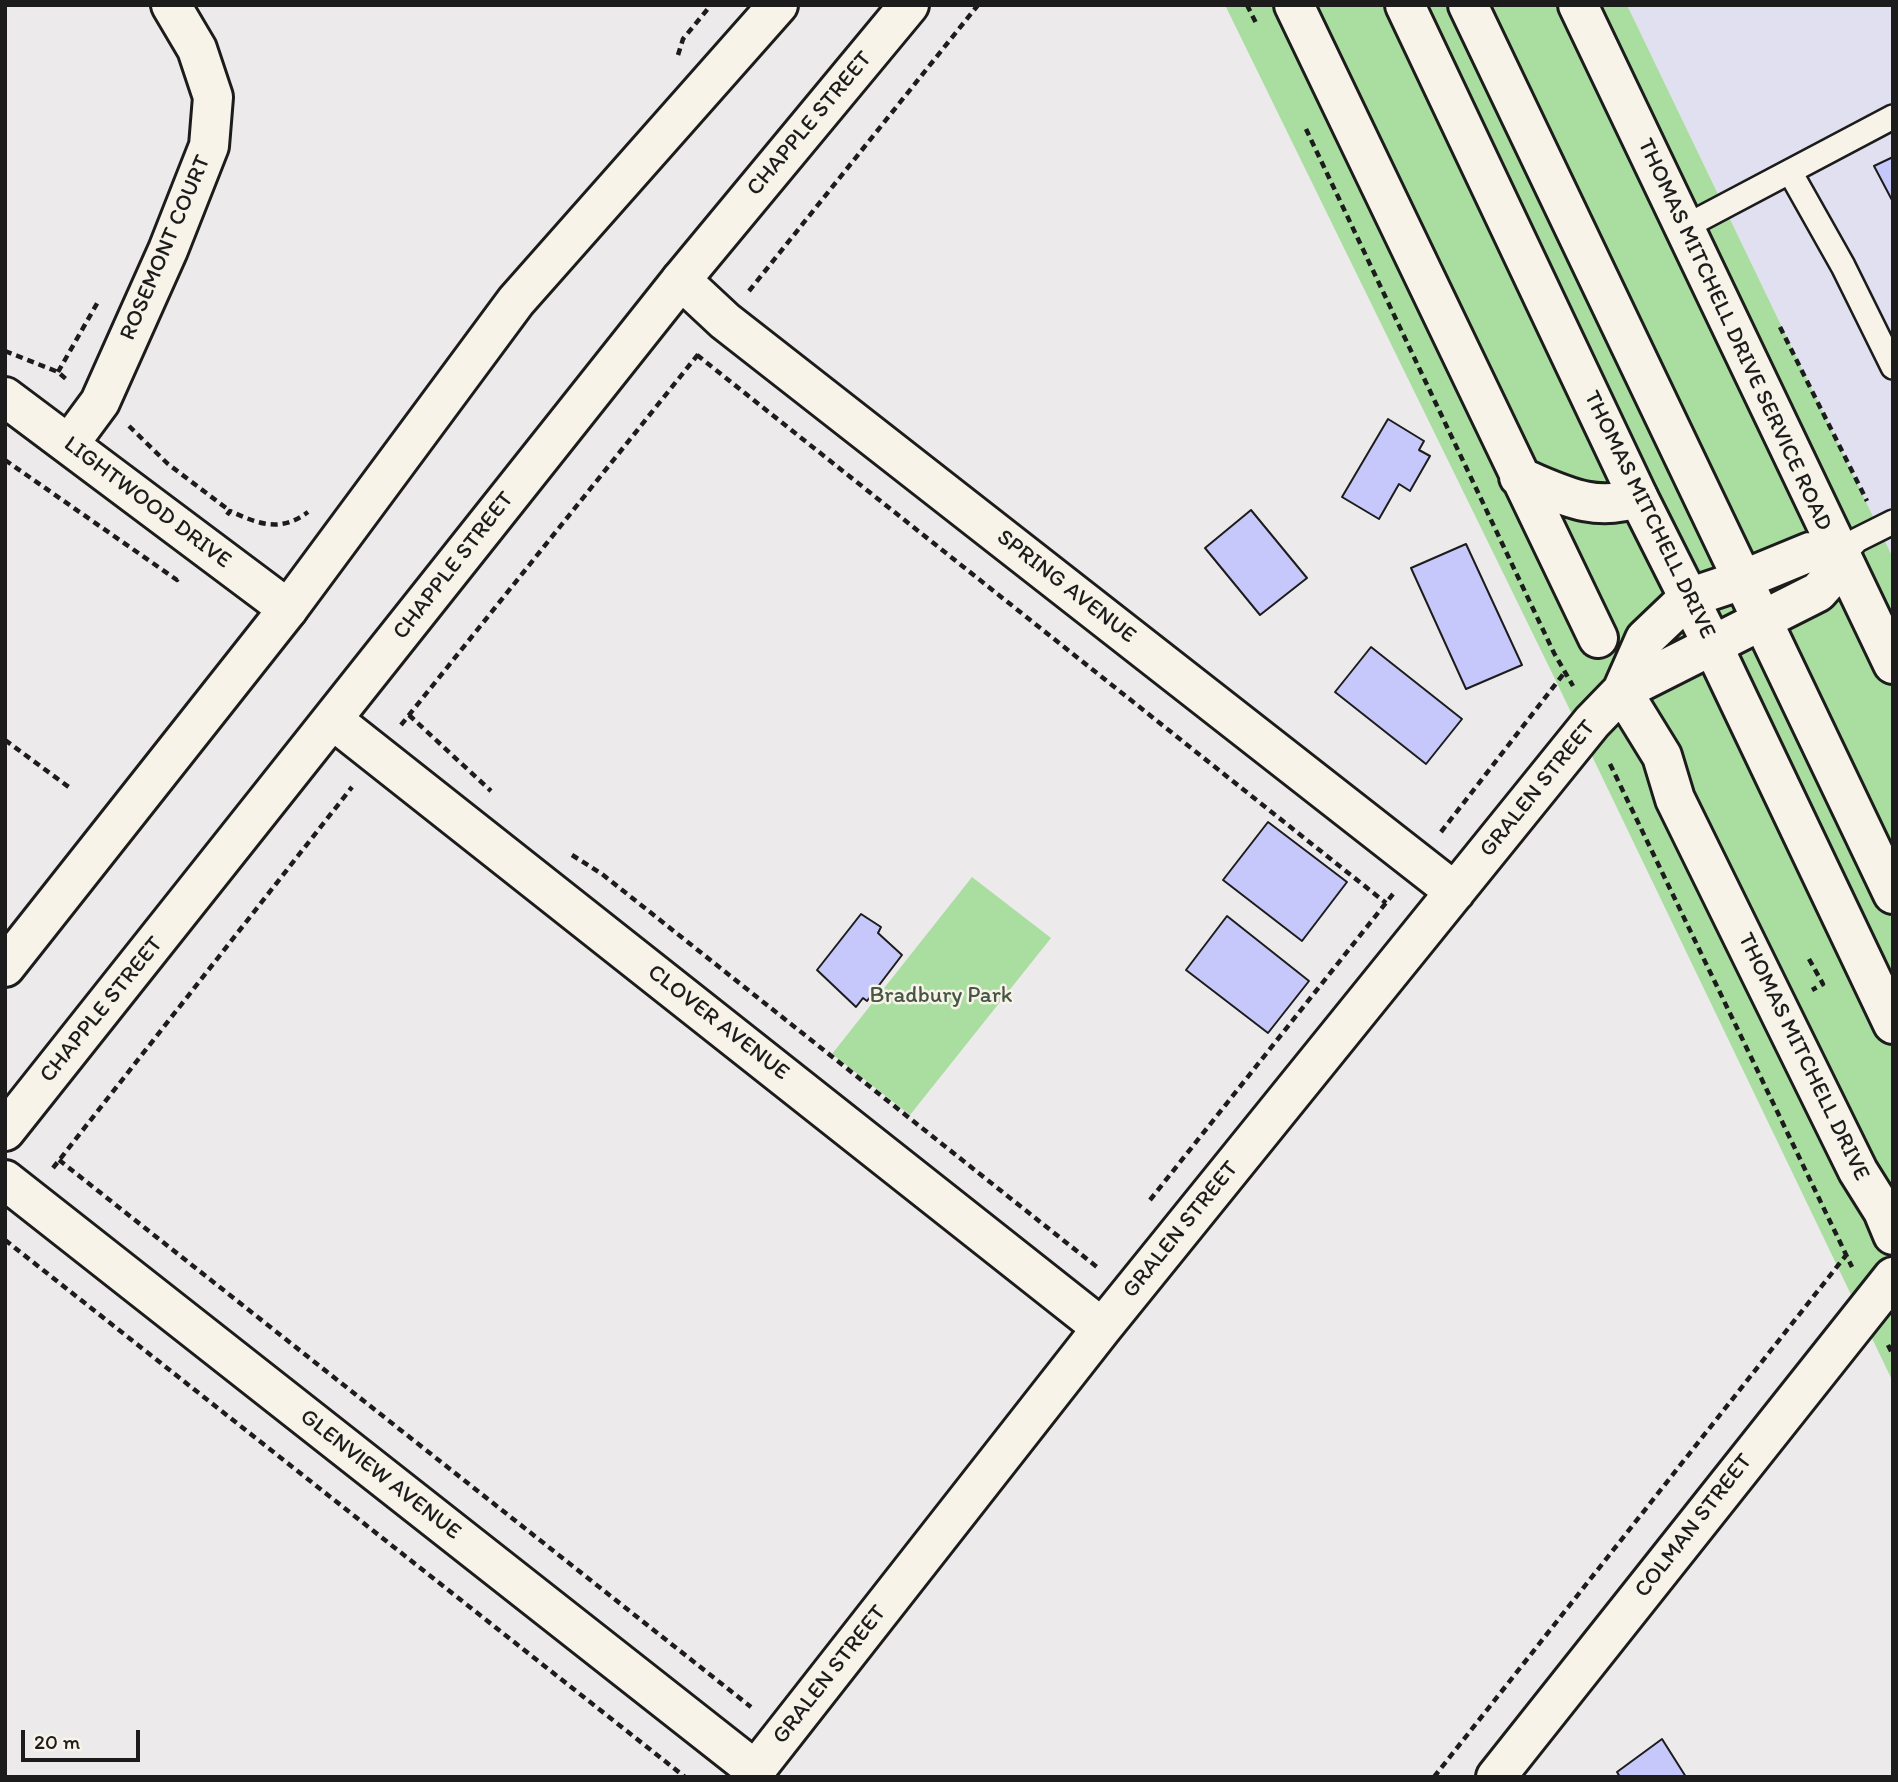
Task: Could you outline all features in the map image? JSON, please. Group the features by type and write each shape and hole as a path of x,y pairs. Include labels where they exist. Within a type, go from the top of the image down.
{"street":[{"name":"ROSEMONT COURT","path":"69,444 100,402 173,239 209,146 213,97 197,49 171,5"},
{"path":"5,967 288,609 516,302 778,5"},
{"name":"CHAPPLE STREET","path":"5,1131 681,280 909,5"},
{"path":"1294,5 1598,638"},
{"name":"THOMAS MITCHELL DRIVE","path":"1405,5 1638,497 1712,644 1893,1024"},
{"path":"1468,5 1761,620 1885,859 1893,894"},
{"name":"THOMAS MITCHELL DRIVE SERVICE ROAD","path":"1578,5 1893,664"},
{"name":"SPRING AVENUE","path":"681,280 725,321 1455,892"},
{"name":"LIGHTWOOD DRIVE","path":"5,397 288,609"},
{"path":"1519,477 1591,503 1614,506 1638,497 1659,477 1678,448"},
{"name":"GRALEN STREET","path":"752,1773 1102,1328 1592,722 1622,691 1818,592 1834,574 1840,557 1810,552 1742,580 1688,598 1645,639 1622,691"},
{"name":"THOMAS MITCHELL DRIVE","path":"1622,691 1662,756 1675,799 1858,1171 1893,1235"},
{"name":"CLOVER AVENUE","path":"333,720 1102,1328"},
{"path":"1788,805 1885,859"},
{"name":"GLENVIEW AVENUE","path":"17,1189 752,1773"},
{"name":"COLMAN STREET","path":"1496,1777 1882,1291"}],"lane":[{"path":"1683,228 1893,117"},
{"path":"1790,172 1843,266 1893,367"},
{"path":"1840,557 1857,540 1893,522"}],"path":[{"path":"676,59 684,39 710,5"},
{"path":"17,1189 59,1160 377,754 978,5"},
{"path":"1247,5 1259,29"},
{"path":"1300,117 1565,672 1592,722 1630,808 1847,1254 1882,1291 1893,1355"},
{"path":"58,372 105,287"},
{"path":"697,355 1385,903"},
{"path":"5,460 177,580 230,511 259,524 273,526 286,525 310,511"},
{"path":"1418,862 1565,672"},
{"path":"409,715 501,799"},
{"path":"5,740 70,788"},
{"path":"563,849 602,874 1097,1267"},
{"path":"59,1160 751,1707"},
{"path":"5,1240 685,1777"},
{"path":"1434,1777 1847,1254"}],"shaded area":[{"path":"1627,5 1893,5 1893,558"}],"green space":[{"path":"1225,5 1627,5 1893,558 1893,1382 1555,679"},
{"name":"Bradbury Park","path":"972,877 1051,938 910,1115 832,1054"}],"building":[{"path":"1893,157 1893,202 1874,166"},
{"path":"1388,419 1424,441 1419,450 1430,456 1410,491 1399,484 1379,519 1342,497"},
{"path":"1251,510 1307,578 1260,615 1205,548"},
{"path":"1466,544 1522,665 1466,689 1411,568"},
{"path":"1371,647 1462,719 1426,764 1335,692"},
{"path":"1268,822 1347,882 1302,941 1223,880"},
{"path":"861,914 881,927 878,933 902,955 867,1001 863,998 856,1007 817,970"},
{"path":"1227,916 1309,981 1268,1033 1186,970"},
{"path":"1662,1739 1686,1777 1620,1777 1617,1772"}]}
